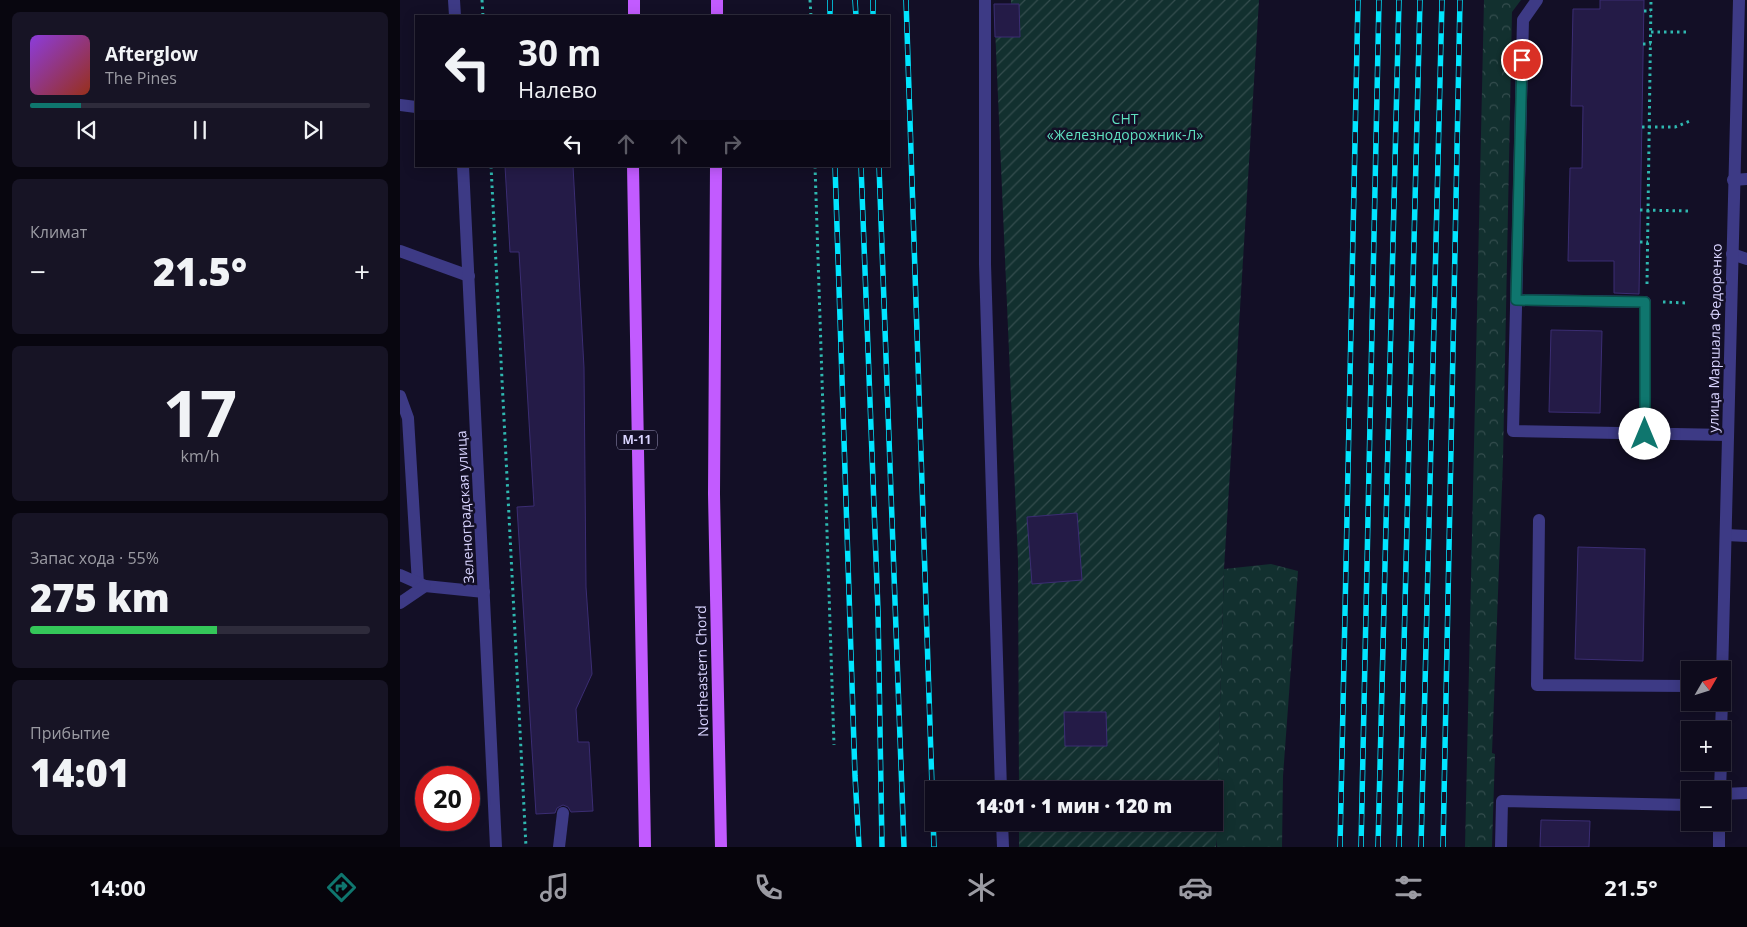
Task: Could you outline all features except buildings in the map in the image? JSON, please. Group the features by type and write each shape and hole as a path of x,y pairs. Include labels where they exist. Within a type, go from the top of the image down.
{"main road":[{"path":"634,0 634,15"},
{"path":"717,0 717,15"},
{"name":"М-11","path":"633,167 645,847"},
{"name":"Northeastern Chord","path":"716,167 714,494 721,847"}],"street":[{"path":"454,0 455,15"},
{"path":"985,0 985,264 1002,781"},
{"path":"1537,0 1523,20 1513,431 1728,435"},
{"name":"улица Маршала Федоренко","path":"1722,661 1738,0"},
{"path":"400,105 415,108"},
{"name":"Зеленоградская улица","path":"463,167 496,847"},
{"path":"1733,180 1747,179"},
{"path":"400,251 469,276"},
{"path":"1732,254 1747,259"},
{"path":"1516,300 1646,302 1645,434"},
{"path":"400,396 408,418 422,585"},
{"path":"1539,520 1537,686 1681,686"},
{"path":"1726,535 1747,536"},
{"path":"400,575 422,585 484,592"},
{"path":"400,603 422,585"},
{"path":"1731,794 1747,793"},
{"path":"1501,847 1502,801 1681,805"},
{"path":"558,847 563,813"},
{"path":"1002,831 1003,847"},
{"path":"1719,831 1719,847"}],"path":[{"path":"482,0 483,15"},
{"path":"810,0 811,15"},
{"path":"1651,0 1646,302 1688,303"},
{"path":"1644,11 1651,11"},
{"path":"1651,32 1690,32"},
{"path":"1643,44 1651,44"},
{"path":"1642,127 1674,128 1690,121"},
{"path":"491,167 526,847"},
{"path":"815,167 834,745"},
{"path":"1640,210 1689,211"},
{"path":"1640,242 1648,242"}],"green space":[{"name":"СНТ «Железнодорожник-Л»","path":"1011,0 1259,0 1224,569 1218,781 1019,781 1018,560 994,4 1011,4"},
{"path":"1484,0 1521,0 1512,12 1503,460 1492,753 1495,754 1492,847 1465,847"},
{"path":"1271,564 1298,571 1283,776 1282,847 1217,847 1216,831 1223,831 1223,781 1218,781 1224,569"},
{"name":"СНТ «Железнодорожник-Л»","path":"1019,831 1216,831 1216,847 1019,847"}],"railway":[{"path":"830,0 830,15"},
{"path":"855,0 856,15"},
{"path":"873,0 873,15"},
{"path":"906,0 934,847"},
{"path":"1340,847 1358,0"},
{"path":"1361,847 1379,0"},
{"path":"1378,847 1399,0"},
{"path":"1399,847 1420,0"},
{"path":"1421,847 1442,0"},
{"path":"1443,847 1460,0"},
{"path":"835,167 859,847"},
{"path":"861,167 878,611 882,847"},
{"path":"879,167 904,847"}],"route":[{"path":"1522,60 1516,300 1645,302 1645,434"}]}
